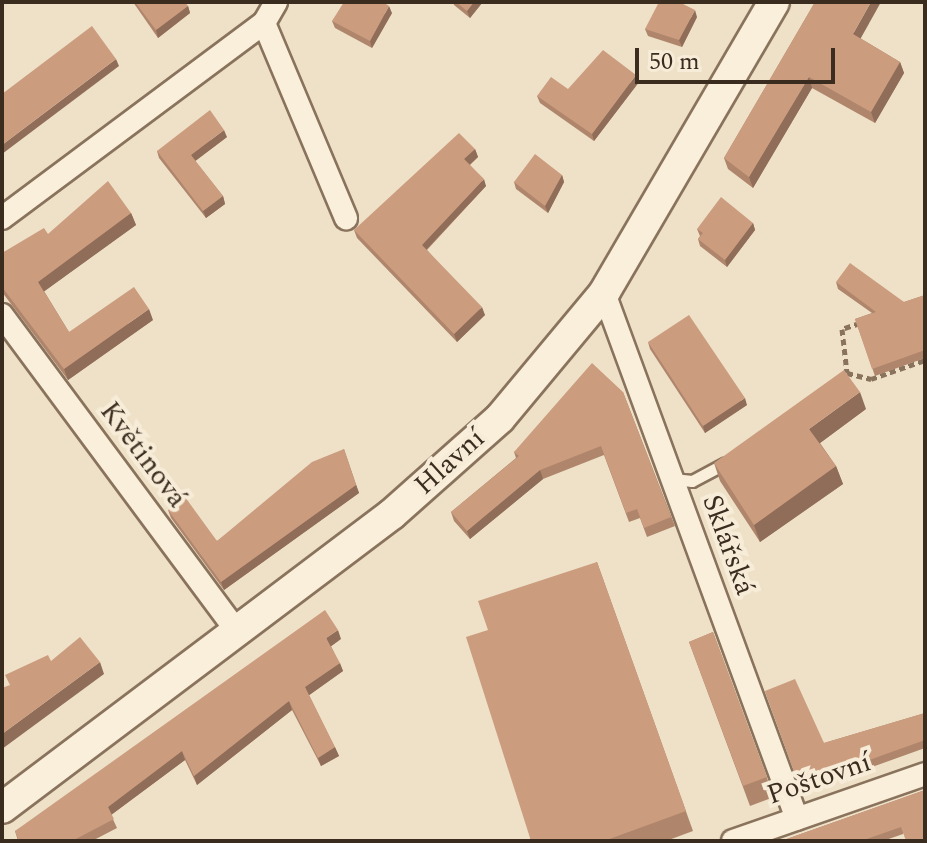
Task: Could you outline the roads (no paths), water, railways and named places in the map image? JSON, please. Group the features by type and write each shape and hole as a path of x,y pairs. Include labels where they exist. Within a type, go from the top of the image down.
{"main road":[{"name":"Hlavní","path":"2,808 392,514 500,418 604,293 774,2"}],"street":[{"path":"2,218 264,23 276,2"},
{"path":"264,23 346,218"},
{"name":"Sklářská","path":"604,293 797,819"},
{"name":"Květinová","path":"2,315 237,631"},
{"name":"Poštovní","path":"733,841 925,774"}],"lane":[{"path":"672,479 709,476 734,457"}]}
